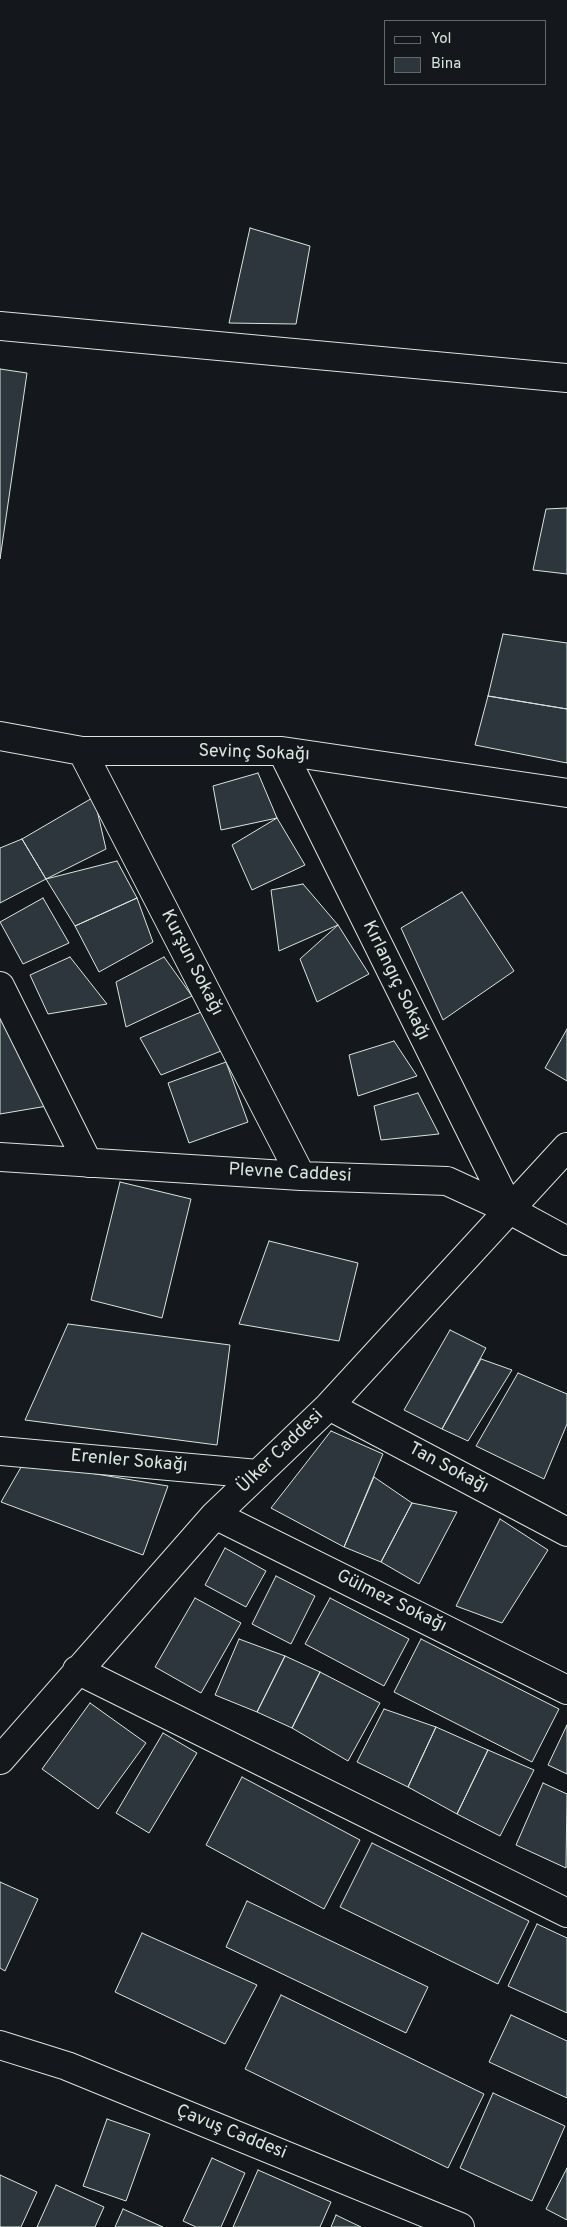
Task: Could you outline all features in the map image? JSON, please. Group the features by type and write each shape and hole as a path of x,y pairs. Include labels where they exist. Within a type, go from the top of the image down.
{"street":[{"path":"0,326 567,378"},
{"name":"Sevinç Sokağı","path":"0,736 82,751 282,751 567,793"},
{"name":"Kurşun Sokağı","path":"82,751 301,1176"},
{"name":"Kırlangıç Sokağı","path":"282,751 510,1210"},
{"path":"0,986 88,1163"},
{"name":"Ülker Caddesi","path":"0,1760 10,1731 77,1670 215,1515 329,1406 567,1147"},
{"name":"Plevne Caddesi","path":"0,1157 301,1176 448,1181 510,1210 567,1241"},
{"name":"Tan Sokağı","path":"329,1406 567,1532"},
{"name":"Erenler Sokağı","path":"0,1451 258,1474"},
{"name":"Gülmez Sokağı","path":"215,1515 567,1690"},
{"path":"77,1670 567,1913"},
{"name":"Çavuş Caddesi","path":"0,2045 67,2066 460,2227"}],"building":[{"path":"250,228 310,246 296,324 229,323"},
{"path":"0,369 27,373 0,559"},
{"path":"567,508 567,574 533,570 546,509"},
{"path":"503,634 567,643 567,709 488,696"},
{"path":"488,696 567,709 567,763 475,745"},
{"path":"258,773 277,818 221,830 213,786"},
{"path":"94,797 106,849 46,879 22,839"},
{"path":"277,818 305,865 252,890 232,845"},
{"path":"22,839 46,879 0,903 0,848"},
{"path":"117,861 137,898 75,926 46,879"},
{"path":"303,884 338,925 279,951 271,890"},
{"path":"462,892 514,971 443,1020 401,928"},
{"path":"43,898 69,943 23,964 0,922"},
{"path":"137,898 153,942 99,972 75,926"},
{"path":"338,925 369,974 317,1002 300,959"},
{"path":"70,957 107,1004 48,1014 30,975"},
{"path":"164,957 192,996 126,1027 116,982"},
{"path":"0,1004 53,1105 0,1114"},
{"path":"201,1012 221,1051 161,1075 140,1038"},
{"path":"567,1029 567,1081 545,1068"},
{"path":"394,1041 417,1076 358,1096 349,1055"},
{"path":"226,1062 248,1122 189,1143 168,1083"},
{"path":"418,1093 439,1134 381,1140 374,1106"},
{"path":"120,1182 191,1199 162,1318 91,1300"},
{"path":"269,1241 358,1263 339,1341 239,1324"},
{"path":"68,1324 230,1345 217,1445 25,1420"},
{"path":"450,1330 486,1348 442,1429 404,1410"},
{"path":"481,1359 512,1370 468,1441 442,1429"},
{"path":"518,1373 567,1394 567,1424 544,1479 476,1446"},
{"path":"331,1431 383,1454 344,1547 271,1508"},
{"path":"24,1462 168,1486 143,1555 1,1502"},
{"path":"374,1477 412,1503 381,1562 344,1547"},
{"path":"412,1503 457,1512 419,1584 381,1562"},
{"path":"500,1519 548,1550 502,1623 456,1606"},
{"path":"225,1548 266,1571 246,1607 205,1585"},
{"path":"276,1576 315,1596 291,1644 252,1624"},
{"path":"195,1598 241,1623 201,1693 155,1667"},
{"path":"330,1598 409,1639 384,1686 305,1644"},
{"path":"239,1639 285,1656 257,1712 215,1695"},
{"path":"421,1639 559,1709 532,1762 394,1692"},
{"path":"285,1656 320,1672 292,1728 257,1712"},
{"path":"320,1672 380,1703 348,1761 292,1728"},
{"path":"90,1703 146,1743 98,1809 42,1769"},
{"path":"384,1709 436,1727 408,1787 357,1762"},
{"path":"567,1725 567,1774 548,1765"},
{"path":"436,1727 488,1750 457,1814 408,1787"},
{"path":"163,1733 197,1753 149,1833 116,1813"},
{"path":"488,1750 534,1770 500,1836 457,1814"},
{"path":"242,1777 360,1840 324,1909 206,1845"},
{"path":"543,1783 567,1794 566,1868 516,1845"},
{"path":"372,1843 529,1921 498,1984 340,1907"},
{"path":"0,1882 38,1899 5,1971 0,1968"},
{"path":"247,1901 428,1987 406,2033 226,1947"},
{"path":"537,1924 567,1938 567,2013 508,1986"},
{"path":"142,1933 257,1985 225,2044 115,1992"},
{"path":"281,1995 484,2094 448,2168 245,2069"},
{"path":"511,2015 567,2041 567,2098 489,2062"},
{"path":"493,2093 565,2126 532,2201 460,2168"},
{"path":"107,2119 150,2134 126,2201 83,2186"},
{"path":"212,2158 245,2173 221,2227 196,2227 183,2221"},
{"path":"567,2168 567,2220 546,2209"},
{"path":"258,2170 331,2202 320,2227 233,2227"},
{"path":"0,2175 37,2192 21,2227 0,2227"},
{"path":"56,2185 104,2207 95,2227 37,2227"},
{"path":"123,2209 163,2227 115,2227"},
{"path":"336,2215 361,2227 331,2227"}]}
